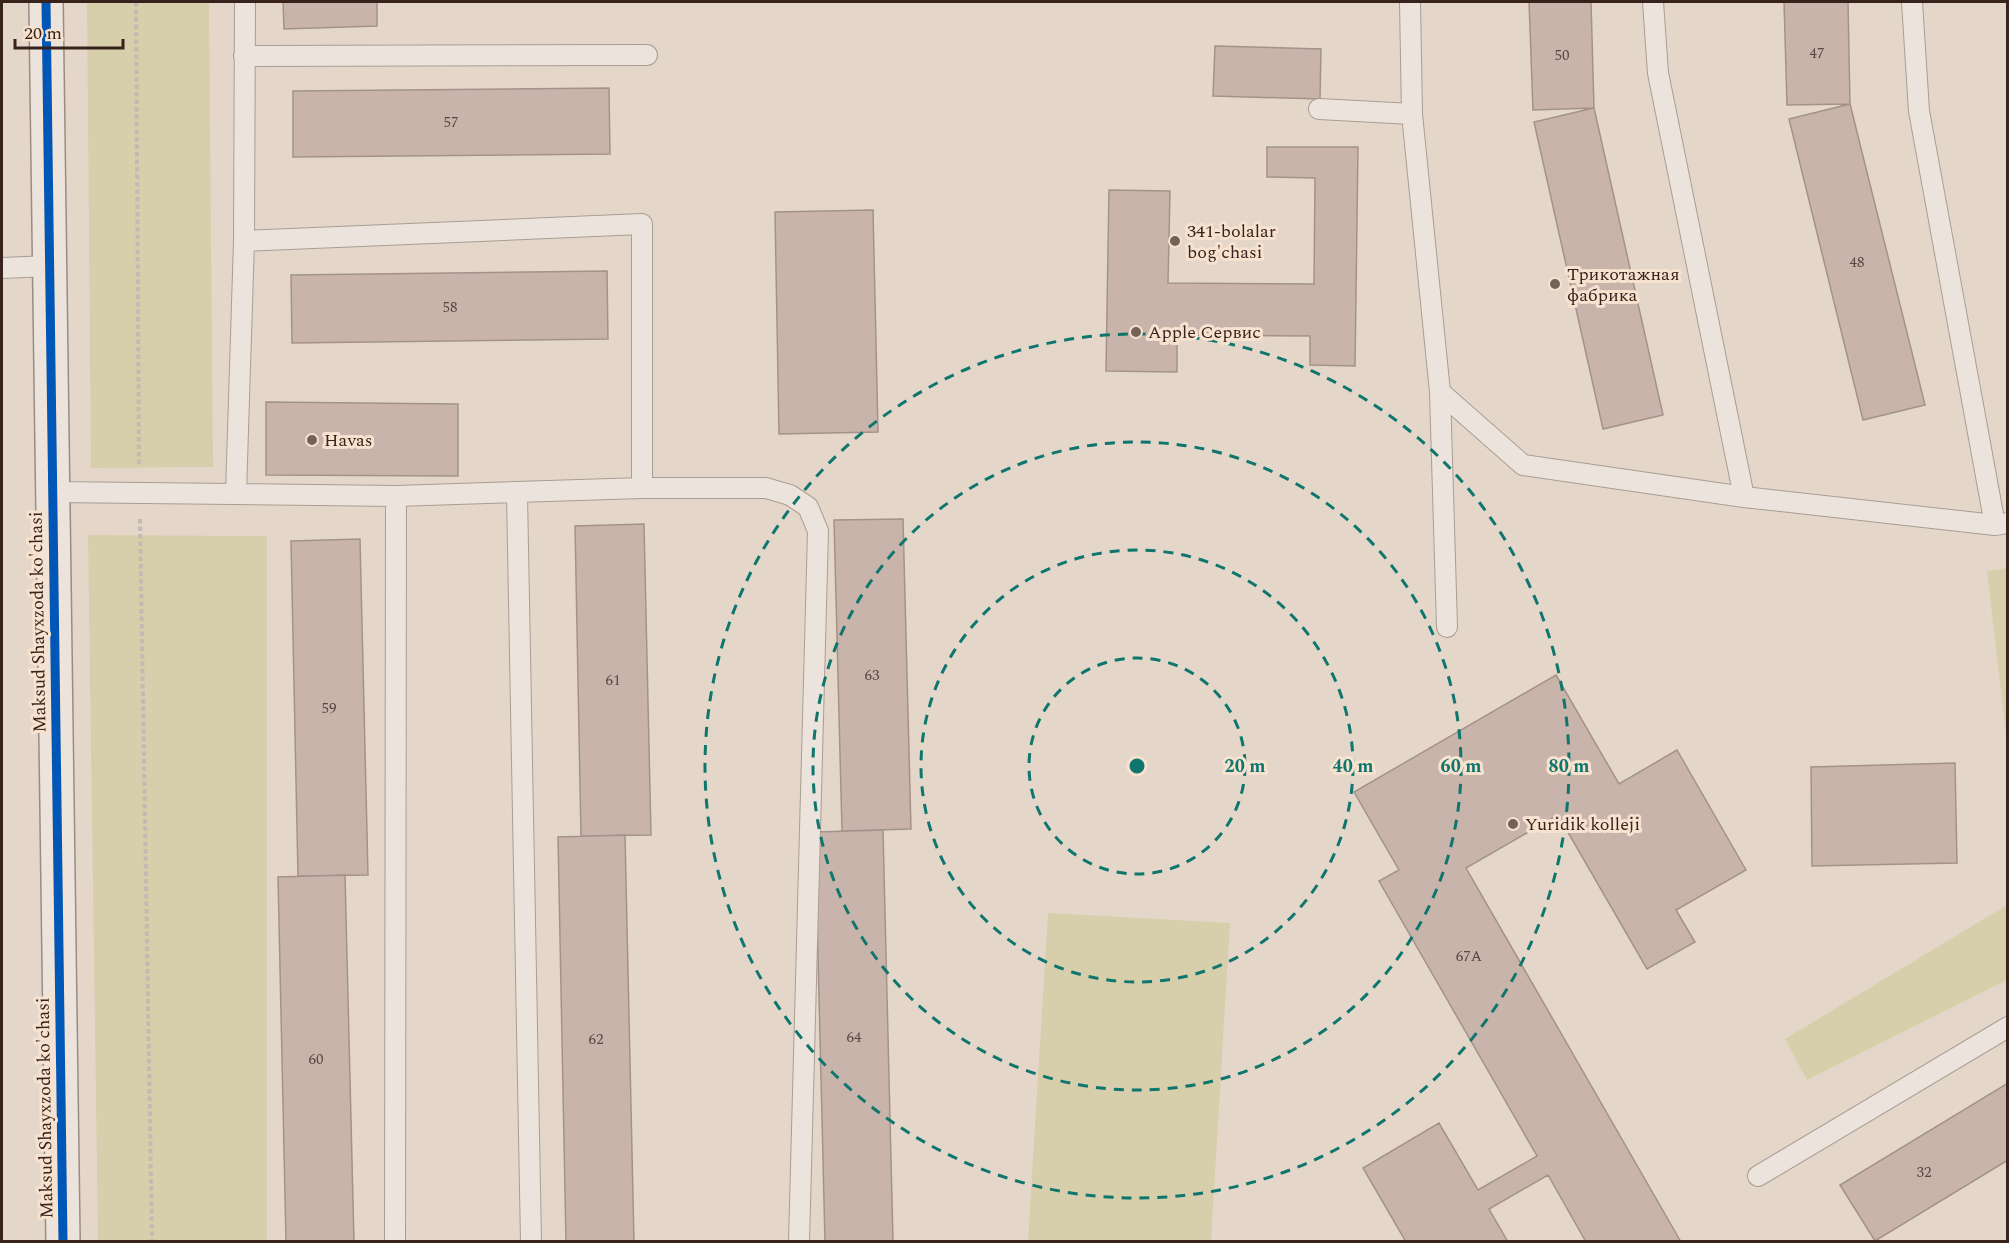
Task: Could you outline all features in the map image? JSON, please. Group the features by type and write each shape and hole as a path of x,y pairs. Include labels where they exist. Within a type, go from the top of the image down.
{"street":[{"name":"Maksud Shayxzoda ko'chasi","path":"46,2 63,1242"}],"lane":[{"path":"236,494 244,241 245,2"},
{"path":"1410,2 1412,114 1440,392 1447,627"},
{"path":"1653,2 1658,73 1744,497"},
{"path":"1440,392 1523,465 1744,497 2001,524 1919,111 1912,2"},
{"path":"244,56 647,55"},
{"path":"1319,110 1412,114"},
{"path":"244,241 642,224 642,488"},
{"path":"2,268 49,266"},
{"path":"53,492 396,496 517,494 642,488 766,488 790,495 808,507 818,531 799,1242"},
{"path":"517,494 531,1242"},
{"path":"395,1242 396,496"},
{"path":"1758,1176 2007,1027"}],"path":[{"path":"136,2 140,492 152,1242"}],"shaded area":[{"path":"87,2 209,2 213,467 91,468"},
{"path":"88,535 267,536 267,1241 98,1241"},
{"path":"2008,568 2007,743 1987,571"},
{"path":"2007,905 2007,980 1807,1080 1785,1039"},
{"path":"1048,913 1230,923 1211,1241 1028,1241"}],"building":[{"path":"283,2 377,2 377,26 284,29"},
{"path":"1529,2 1591,2 1594,108 1533,110"},
{"path":"1784,2 1848,2 1850,104 1787,105"},
{"path":"1215,46 1321,49 1320,99 1213,96"},
{"path":"609,88 610,154 293,157 293,91"},
{"path":"1850,104 1925,405 1863,420 1789,119"},
{"path":"1594,108 1663,415 1603,429 1534,122"},
{"path":"1267,147 1358,147 1355,366 1310,365 1310,336 1177,335 1177,372 1106,371 1109,190 1170,191 1168,283 1314,284 1315,178 1267,177"},
{"path":"873,210 878,432 779,434 775,212"},
{"path":"607,271 608,339 292,343 291,275"},
{"path":"266,402 458,404 458,476 266,475"},
{"path":"903,519 911,829 842,831 834,520"},
{"path":"644,524 651,835 581,836 575,526"},
{"path":"360,539 368,875 298,876 291,541"},
{"path":"1556,675 1619,784 1677,750 1746,870 1676,910 1695,942 1647,969 1558,815 1466,868 1681,1242 1586,1242 1548,1175 1489,1209 1508,1242 1406,1242 1363,1168 1439,1123 1478,1190 1537,1156 1379,881 1399,870 1354,792"},
{"path":"1955,763 1957,863 1812,866 1811,767"},
{"path":"883,830 893,1242 825,1242 815,832"},
{"path":"625,835 634,1242 566,1242 558,837"},
{"path":"345,875 354,1242 286,1242 278,877"},
{"path":"2008,1083 2008,1160 1875,1241 1840,1185"}],"cycle path":[{"path":"46,2 63,1242"}],"place":[{"name":"341-bolalar bog'chasi","path":"1175,241"},
{"name":"Трикотажная фабрика","path":"1555,284"},
{"name":"Apple Сервис","path":"1136,332"},
{"name":"Havas","path":"312,440"},
{"name":"Yuridik kolleji","path":"1513,824"}]}
